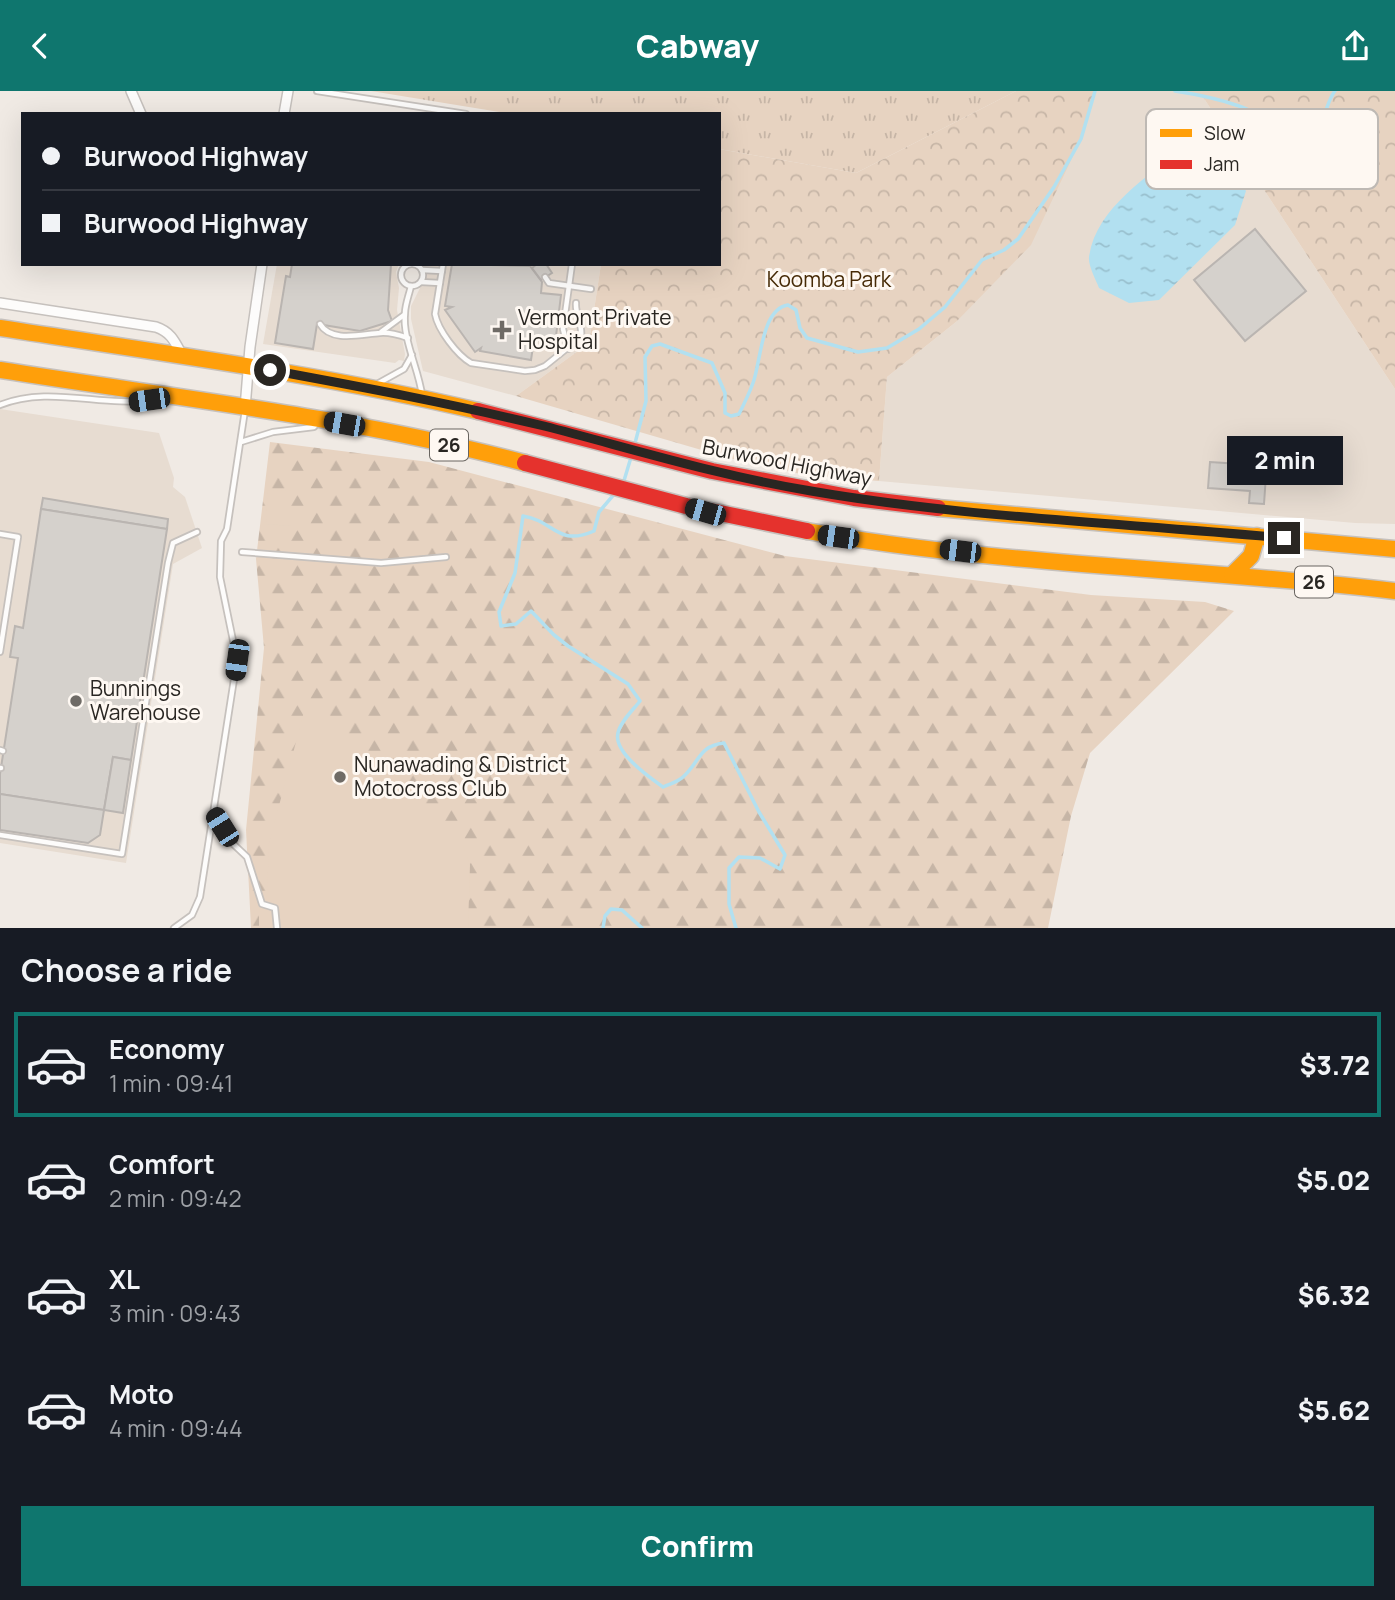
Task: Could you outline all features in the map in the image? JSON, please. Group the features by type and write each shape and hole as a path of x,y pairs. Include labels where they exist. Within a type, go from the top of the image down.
{"highway":[{"name":"Burwood Highway","path":"0,328 182,355 422,398 760,482 892,504 1395,549"},
{"name":"26","path":"0,370 320,420 429,440 732,517 859,540 1395,591"},
{"path":"1232,575 1251,556 1257,536"}],"street":[{"path":"131,91 140,112"},
{"path":"285,112 288,91"},
{"path":"245,409 262,266"},
{"path":"0,303 156,327 165,330 182,355"}],"lane":[{"path":"317,91 453,112"},
{"path":"408,266 404,268 401,276 404,283 411,286 421,282 440,283"},
{"path":"415,266 422,270 442,271"},
{"path":"443,266 435,314 437,322 464,358 471,363 525,371 545,366 581,337 582,326 576,314 576,303"},
{"path":"568,349 563,329 572,266"},
{"path":"421,282 422,270"},
{"path":"545,277 549,283 591,289"},
{"path":"411,286 404,315 422,398"},
{"path":"380,333 404,315"},
{"path":"320,324 325,331 334,334 364,336 380,333 408,338"},
{"path":"370,388 404,369 412,354"},
{"path":"0,405 36,397 73,397 129,403 169,398"},
{"path":"174,928 192,915 200,897 237,660 220,577 220,551 227,529 245,409"},
{"path":"241,442 273,432 314,427 320,420"},
{"path":"0,835 122,854 168,563 173,543 197,532"},
{"path":"0,534 18,537 0,652"},
{"path":"242,552 381,563 446,557"},
{"path":"214,814 230,841 247,857 262,904 275,908 277,928"}],"shaded area":[{"path":"1095,91 1175,91 1203,97 1211,109 1146,109 1146,189 1263,189 1395,389 1395,524 1355,523 879,481 887,377 956,322 1094,99"},
{"path":"277,266 398,266 397,310 404,361 395,363 263,344"},
{"name":"Vermont Private Hospital","path":"423,266 601,266 589,343 516,396 423,371 411,319 411,306 425,278"},
{"path":"0,409 159,433 174,478 173,487 185,497 202,548 173,564 126,863 0,843"}],"green space":[{"path":"371,91 1016,91 856,173 721,149 721,112 499,112"},
{"name":"Koomba Park","path":"1016,91 1095,91 1081,139 1031,245 956,322 887,377 879,481 805,475 729,458 516,396 589,343 601,266 721,266 721,149 856,173"},
{"path":"1175,91 1395,91 1395,389 1263,189 1378,189 1378,109 1211,109 1203,97"},
{"path":"270,442 429,462 785,556 1091,595 1205,602 1234,611 1090,753 1071,816 1048,928 251,928 246,830 264,648 256,559"},
{"path":"268,490 291,491 291,526 266,524"},
{"name":"Nunawading & District Motocross Club","path":"315,701 462,843 470,865 468,928 259,928 259,907 267,896 269,843 304,712"}],"water":[{"path":"1146,177 1146,189 1246,191 1235,225 1159,300 1129,303 1099,288 1089,257 1102,223 1113,208"}],"building":[{"path":"1255,229 1306,291 1245,341 1194,280"},
{"path":"292,266 391,266 388,310 392,321 360,331 317,324 313,349 275,343 286,276 290,277"},
{"path":"452,266 530,266 542,282 541,293 561,295 555,344 534,340 531,360 480,351 481,348 475,352 445,310 452,307 445,306"},
{"path":"547,266 552,273 541,280 532,268"},
{"path":"1210,462 1255,465 1255,474 1266,475 1264,504 1249,503 1250,491 1208,488"},
{"path":"43,498 168,519 167,529 41,509"},
{"name":"Bunnings Warehouse","path":"41,509 167,529 131,760 113,757 104,810 0,794 0,774 18,658 10,657 15,626 23,628"},
{"path":"113,757 131,760 123,813 104,810"},
{"path":"0,794 104,810 100,835 88,843 0,830"}],"waterway":[{"path":"634,447 646,401 645,357 652,346 660,344 712,363 725,393 725,413 731,416 739,414 748,395 756,374 767,326 779,309 788,305 796,310 800,328 807,338 858,352 887,348 919,329 945,307 982,260 1004,250 1018,239 1054,187 1081,139 1095,91"},
{"path":"1175,91 1247,109"},
{"path":"1326,109 1335,91"},
{"path":"623,484 632,454"},
{"path":"616,492 599,512 594,531 582,535 564,535 523,516 515,573 499,612 501,626 516,624 531,611 568,646 628,684 640,701 621,725 618,740 626,756 663,787 683,777 709,747 724,743 759,812 785,855 780,869 760,858 739,857 729,868 729,904 736,928"},
{"path":"603,928 605,916 611,909 622,910 642,928"}],"traffic: slow":[{"path":"0,328 300,375 478,411"},
{"path":"0,370 329,421 525,463"},
{"path":"938,508 1395,549"},
{"path":"807,531 953,552 1395,591"},
{"path":"1232,575 1251,556 1257,536"}],"traffic: jam":[{"path":"478,411 712,471 854,498 938,508"},
{"path":"525,463 686,506 807,531"}],"place":[{"name":"Vermont Private Hospital","path":"502,330"},
{"name":"Bunnings Warehouse","path":"76,701"},
{"name":"Nunawading & District Motocross Club","path":"340,777"}],"route":[{"path":"270,370 422,398 599,440 712,471 854,498 1028,517 1284,538"}]}
